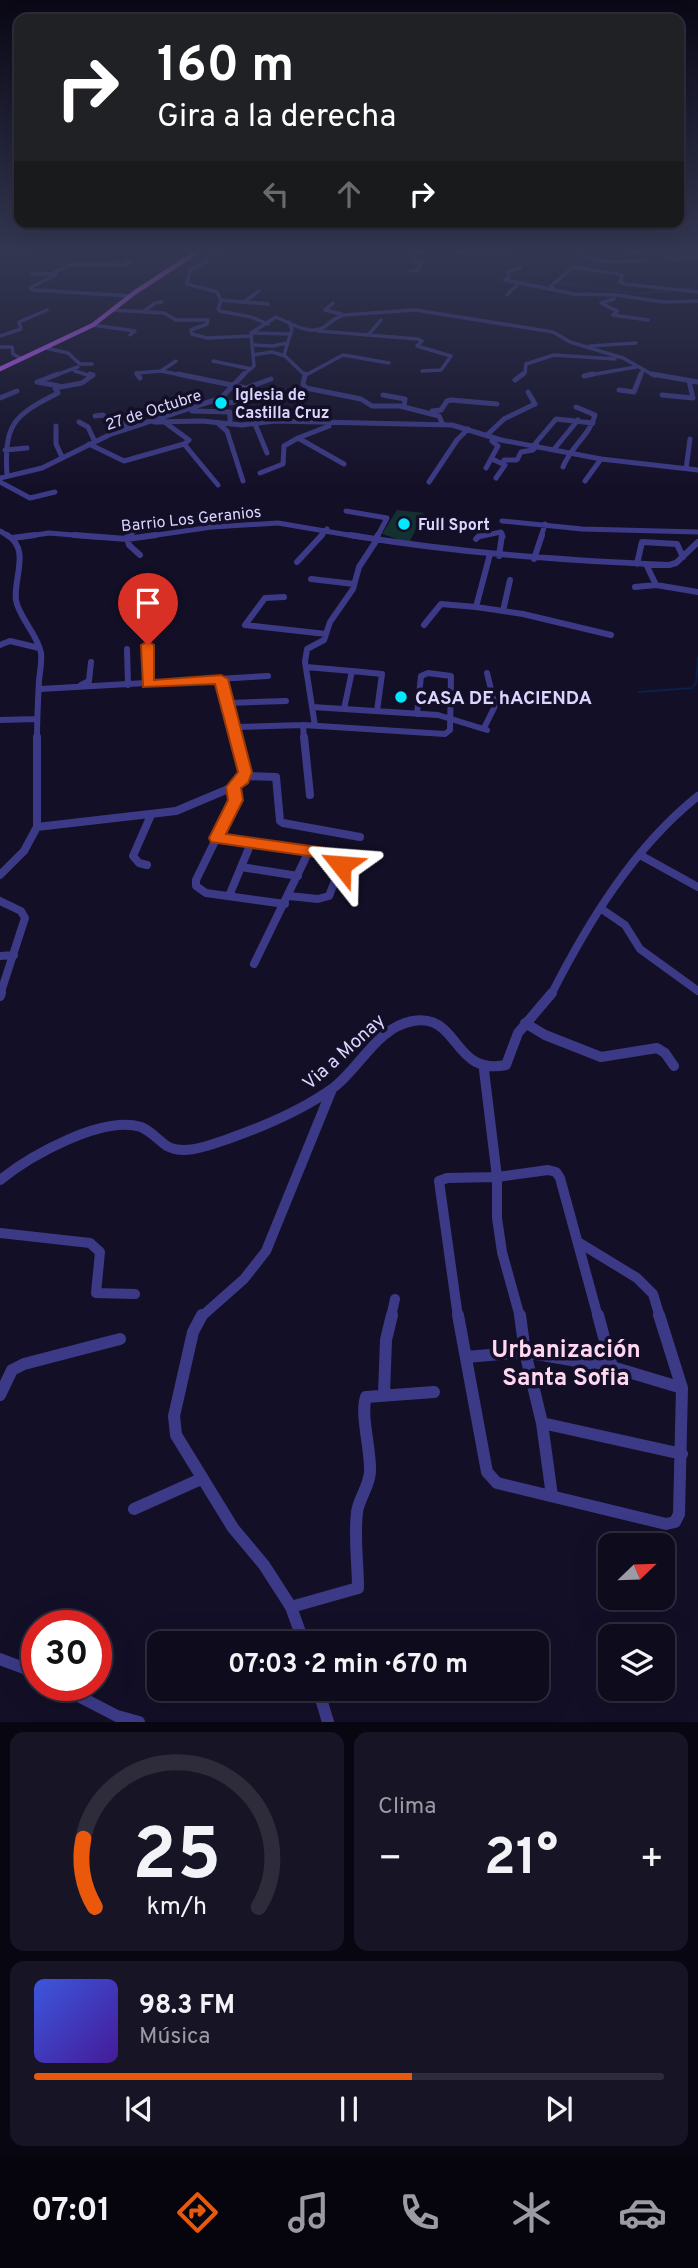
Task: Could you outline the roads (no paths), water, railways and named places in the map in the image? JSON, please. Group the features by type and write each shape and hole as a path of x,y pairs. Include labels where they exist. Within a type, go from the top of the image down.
{"main road":[{"path":"0,369 86,328"}],"street":[{"path":"0,336 20,328"},
{"path":"117,328 135,331 131,335"},
{"path":"195,328 191,330 192,334 200,337 291,334"},
{"path":"251,335 261,328"},
{"path":"285,356 290,328"},
{"path":"300,328 421,340 417,346 451,356 441,370 422,371"},
{"path":"311,331 323,328"},
{"path":"369,334 374,328"},
{"path":"530,328 553,332 583,346 627,360 636,367 665,379 698,382"},
{"path":"213,361 251,369 255,363 251,335"},
{"path":"254,345 273,346 288,343"},
{"path":"583,346 636,343"},
{"path":"0,347 12,347 13,354 22,359"},
{"path":"46,348 68,353 80,364 92,364"},
{"path":"253,355 272,352 285,356 306,375"},
{"path":"389,363 343,355 306,375 303,386 316,392 361,399 372,406 404,406 429,412 440,418 443,425"},
{"path":"515,380 525,373 526,364 554,355 627,360"},
{"path":"161,371 176,361"},
{"path":"7,476 7,439 22,414 34,403 58,393 55,388 82,383 93,375 78,370 78,367 37,382 59,386"},
{"path":"584,376 636,367"},
{"name":"27 de Octubre","path":"0,480 42,468 130,428 221,398 231,385 251,369"},
{"path":"619,390 634,392 643,370"},
{"path":"140,378 136,373 161,371 247,388 271,379"},
{"path":"662,395 694,398 689,382"},
{"path":"0,398 17,391"},
{"path":"221,398 227,403 249,400 246,392"},
{"path":"487,435 504,419 534,404 528,392"},
{"path":"383,396 405,399 404,406"},
{"path":"429,412 441,410 447,401 451,400 497,404"},
{"path":"562,467 570,451 590,430 595,415 576,407"},
{"path":"182,411 228,411 231,415 230,424"},
{"path":"95,416 103,415 110,422 121,422 130,428 163,421 443,425 601,459 698,470"},
{"path":"505,460 517,460 521,452 533,450 556,419 593,423"},
{"path":"555,448 578,420"},
{"path":"79,422 89,428 92,443 124,461 184,444 189,440 163,421"},
{"path":"212,422 228,431 243,481"},
{"path":"265,446 285,444 338,423"},
{"path":"255,424 267,453"},
{"path":"57,426 56,444 62,457"},
{"path":"429,482 443,465 454,441 468,429"},
{"path":"298,438 344,464"},
{"path":"486,468 498,446 492,441 495,438"},
{"path":"686,470 690,439"},
{"path":"184,444 218,485"},
{"path":"260,473 283,464 285,444"},
{"path":"5,450 27,448"},
{"path":"492,459 505,466 496,478"},
{"path":"585,481 601,459"},
{"path":"0,480 30,498 55,492"},
{"path":"315,726 306,667 307,649 324,640 330,622 354,584 359,567 387,518 346,511"},
{"path":"140,555 127,539 150,520"},
{"path":"502,521 582,529 698,532"},
{"name":"Barrio Los Geranios","path":"12,538 49,533 127,539 222,526 278,523 428,548 534,559 674,564 683,557"},
{"path":"534,559 545,524"},
{"path":"298,562 327,530"},
{"path":"0,531 12,538 19,550 20,568 15,596 17,607 25,617 39,648 40,689 37,719 37,827 24,851 0,875"},
{"path":"476,540 481,534 501,532 503,537 499,556"},
{"path":"638,564 642,542 677,544 683,557 698,542"},
{"path":"476,607 490,554"},
{"path":"646,564 656,585"},
{"path":"312,579 354,584"},
{"path":"503,611 510,580"},
{"path":"635,587 656,585 698,592"},
{"path":"284,597 265,598 245,625 326,634"},
{"path":"424,625 441,604 503,611 611,635"},
{"path":"0,645 10,641 39,648"},
{"path":"148,645 148,684"},
{"path":"127,649 128,685"},
{"path":"75,687 89,681 91,662"},
{"path":"306,667 382,674 377,711"},
{"path":"344,709 352,671"},
{"path":"235,727 303,725 442,735 450,730 452,679 446,674 426,673 421,676 417,714"},
{"path":"312,707 451,717 486,729 495,706 487,673"},
{"path":"40,689 268,676"},
{"path":"221,679 235,727 244,776"},
{"path":"229,703 286,701"},
{"path":"0,720 37,719"},
{"path":"303,725 310,795"},
{"path":"37,827 151,815 190,806 233,787 244,776 276,777 280,821 360,837"},
{"path":"217,838 334,854 341,859 341,865 330,894 318,899 287,900 203,892 196,884 217,838 235,800 233,787"},
{"path":"552,1496 542,1423 525,1352 518,1304 502,1252 497,1218 497,1177 484,1069 495,1070 506,1065 514,1040 549,999 578,942 640,855 667,821 698,796"},
{"path":"147,865 139,863 132,856 151,815"},
{"path":"229,896 251,843"},
{"path":"254,964 309,850"},
{"path":"640,855 698,887"},
{"path":"241,867 298,876"},
{"path":"0,901 21,911 24,918 0,996"},
{"path":"603,910 625,925 635,942 648,955 698,991"},
{"path":"0,956 14,955"},
{"name":"Via a Monay","path":"0,1180 13,1167 66,1141 104,1130 131,1125 143,1128 167,1146 178,1150 201,1147 259,1128 293,1112 333,1086 394,1025 419,1019 430,1020 444,1028 468,1058 484,1069"},
{"path":"526,1023 545,1035 601,1057 657,1048 665,1053 674,1066"},
{"path":"300,1631 291,1607 201,1479 176,1435 174,1416 193,1332 201,1315 244,1279 266,1251 333,1086"},
{"path":"578,1242 637,1277 653,1294 682,1388 679,1514 675,1522 666,1524 497,1483 491,1479 466,1357 439,1181 447,1178 497,1177 548,1170 556,1172 612,1367"},
{"path":"0,1233 90,1243 100,1252 96,1293 135,1294"},
{"path":"384,1394 386,1340 395,1299"},
{"path":"0,1395 12,1370 24,1364 120,1339"},
{"path":"466,1357 525,1352 612,1367 682,1388"},
{"path":"291,1607 358,1588 358,1510 367,1490 370,1474 370,1444 363,1407 366,1396 434,1392"},
{"path":"542,1423 682,1454"},
{"path":"134,1509 201,1479"},
{"path":"0,1659 21,1667"},
{"path":"84,1701 111,1717 139,1722"},
{"path":"322,1701 328,1722"}],"waterway":[{"path":"639,692 692,688 696,683 698,657"}],"place":[{"name":"Iglesia de Castilla Cruz","path":"221,403"},
{"name":"Full Sport","path":"404,524"},
{"name":"CASA DE hACIENDA","path":"401,697"}],"district":[{"name":"Urbanización Santa Sofia","path":"566,1363"}]}
